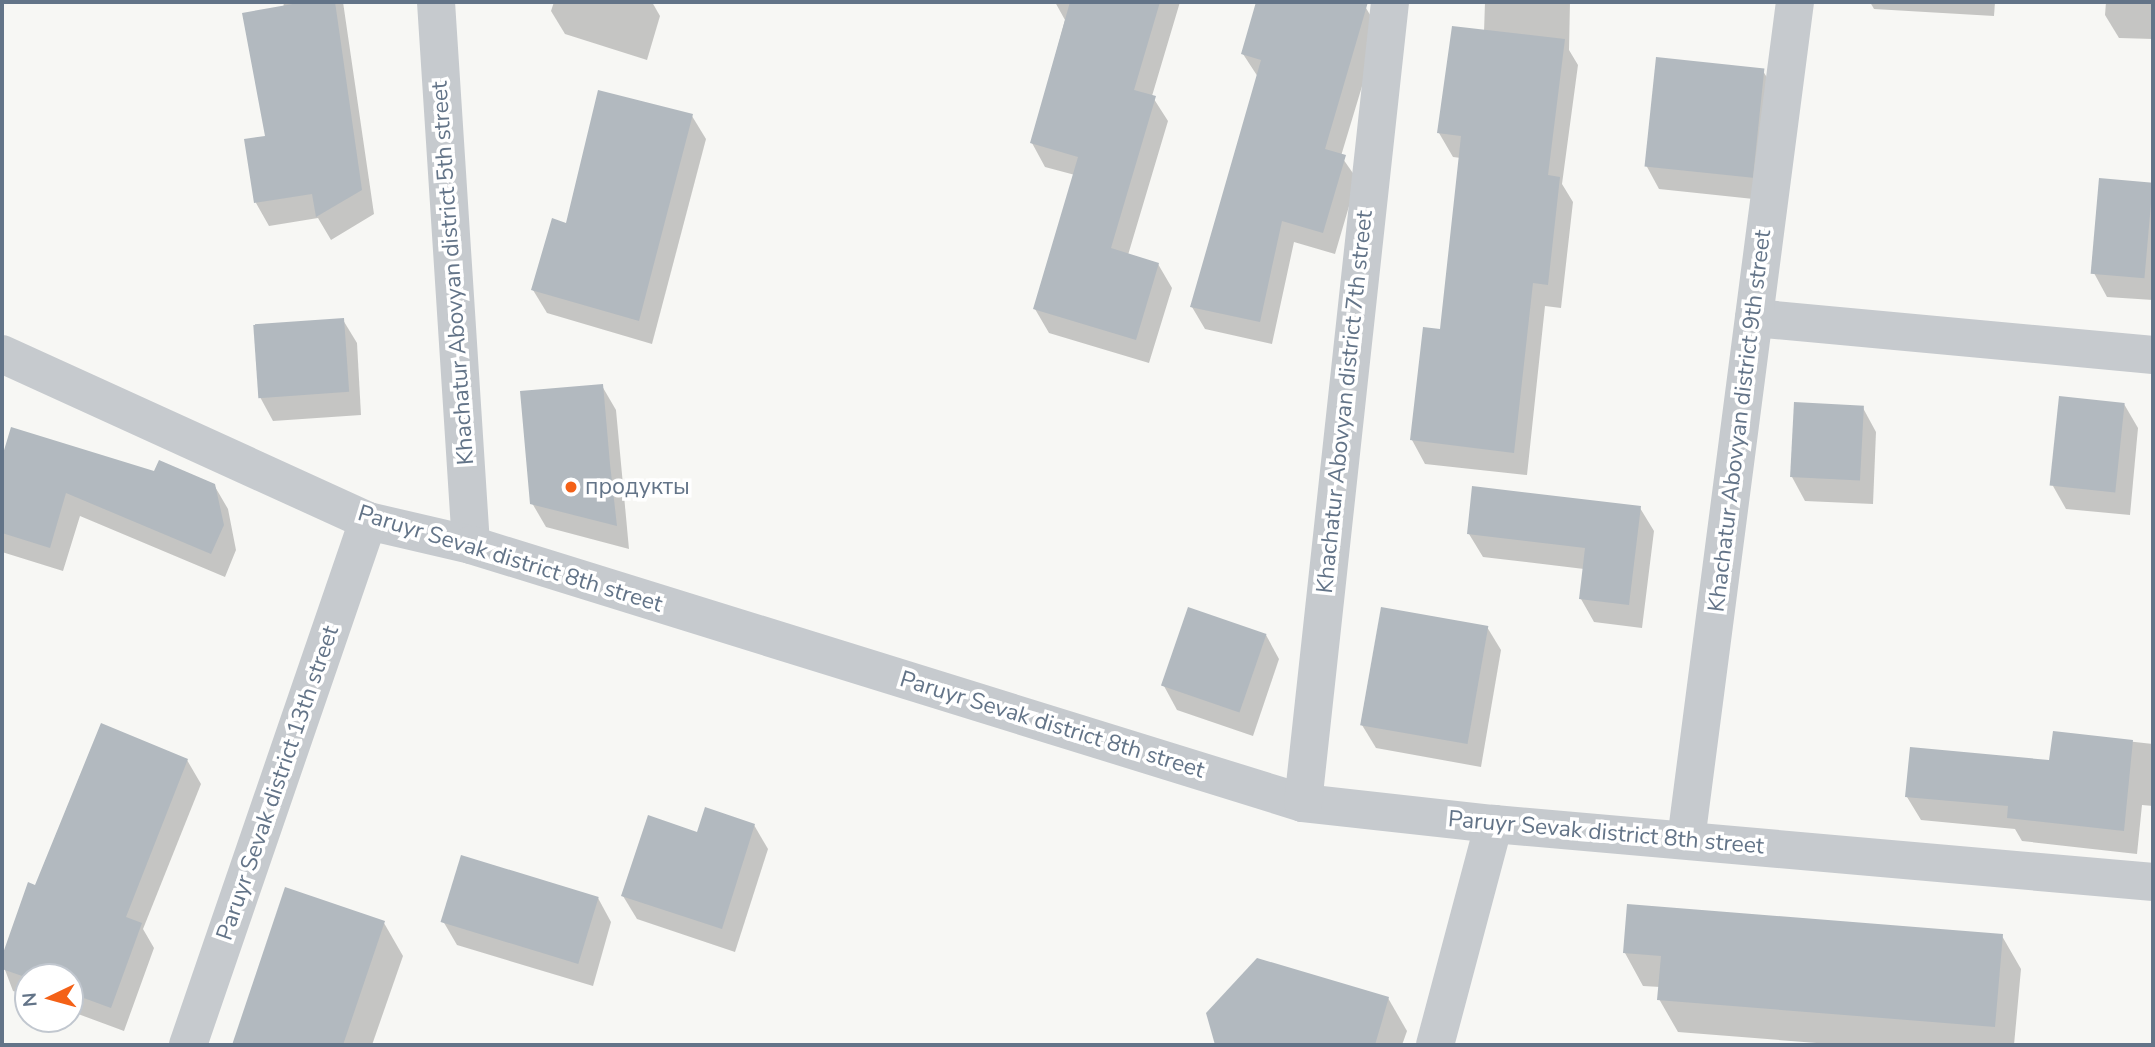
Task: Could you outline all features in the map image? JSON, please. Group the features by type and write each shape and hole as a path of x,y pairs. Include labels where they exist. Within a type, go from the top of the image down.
{"street":[{"name":"Khachatur Abovyan district 5th street","path":"436,2 471,545"},
{"name":"Khachatur Abovyan district 7th street","path":"1303,803 1390,2"},
{"name":"Khachatur Abovyan district 9th street","path":"1686,840 1795,2"},
{"path":"1754,318 2153,355"},
{"name":"Paruyr Sevak district 8th street","path":"2,354 368,521 471,545 1303,803 1493,824 2153,882"},
{"name":"Paruyr Sevak district 13th street","path":"188,1045 368,521"},
{"path":"1436,1045 1493,824"}],"building":[{"path":"304,2 335,2 362,190 316,217 312,194 254,203 244,139 265,136 242,13"},
{"path":"1070,2 1160,2 1134,90 1156,96 1111,248 1159,263 1136,340 1033,309 1078,157 1030,143"},
{"path":"1256,2 1368,2 1325,149 1346,155 1323,233 1282,221 1260,322 1190,307 1261,60 1241,54"},
{"path":"1452,26 1565,39 1548,175 1560,177 1548,285 1533,283 1514,453 1410,440 1423,327 1440,329 1461,136 1437,133"},
{"path":"1656,57 1764,68 1753,178 1645,166"},
{"path":"598,90 693,114 639,321 531,290 552,218 566,223"},
{"path":"2099,178 2153,183 2144,278 2091,274"},
{"path":"344,318 349,392 258,398 253,324"},
{"path":"603,384 617,526 530,504 520,391"},
{"path":"2059,396 2125,403 2115,492 2050,486"},
{"path":"1794,402 1864,406 1860,481 1790,477"},
{"path":"11,427 154,471 159,460 215,484 224,525 211,554 66,493 50,548 2,533 2,457"},
{"path":"1472,486 1641,506 1629,605 1579,599 1585,548 1467,534"},
{"path":"1188,607 1266,634 1239,713 1161,685"},
{"path":"1381,607 1488,626 1468,744 1360,725"},
{"path":"101,723 188,759 126,917 142,923 111,1008 84,998 84,963 14,963 14,973 2,969 2,956 28,882 35,885"},
{"path":"2053,731 2133,740 2124,831 2007,818 2008,806 1905,797 1910,747 2049,760"},
{"path":"705,807 755,824 722,929 621,896 648,815 697,832"},
{"path":"461,855 599,897 578,964 441,922"},
{"path":"285,887 385,921 343,1045 232,1045"},
{"path":"1627,904 2003,934 1995,1027 1657,1000 1661,956 1623,953"},
{"path":"1257,958 1389,997 1375,1045 1215,1045 1206,1013"}],"place":[{"name":"продукты","path":"571,487"}]}
